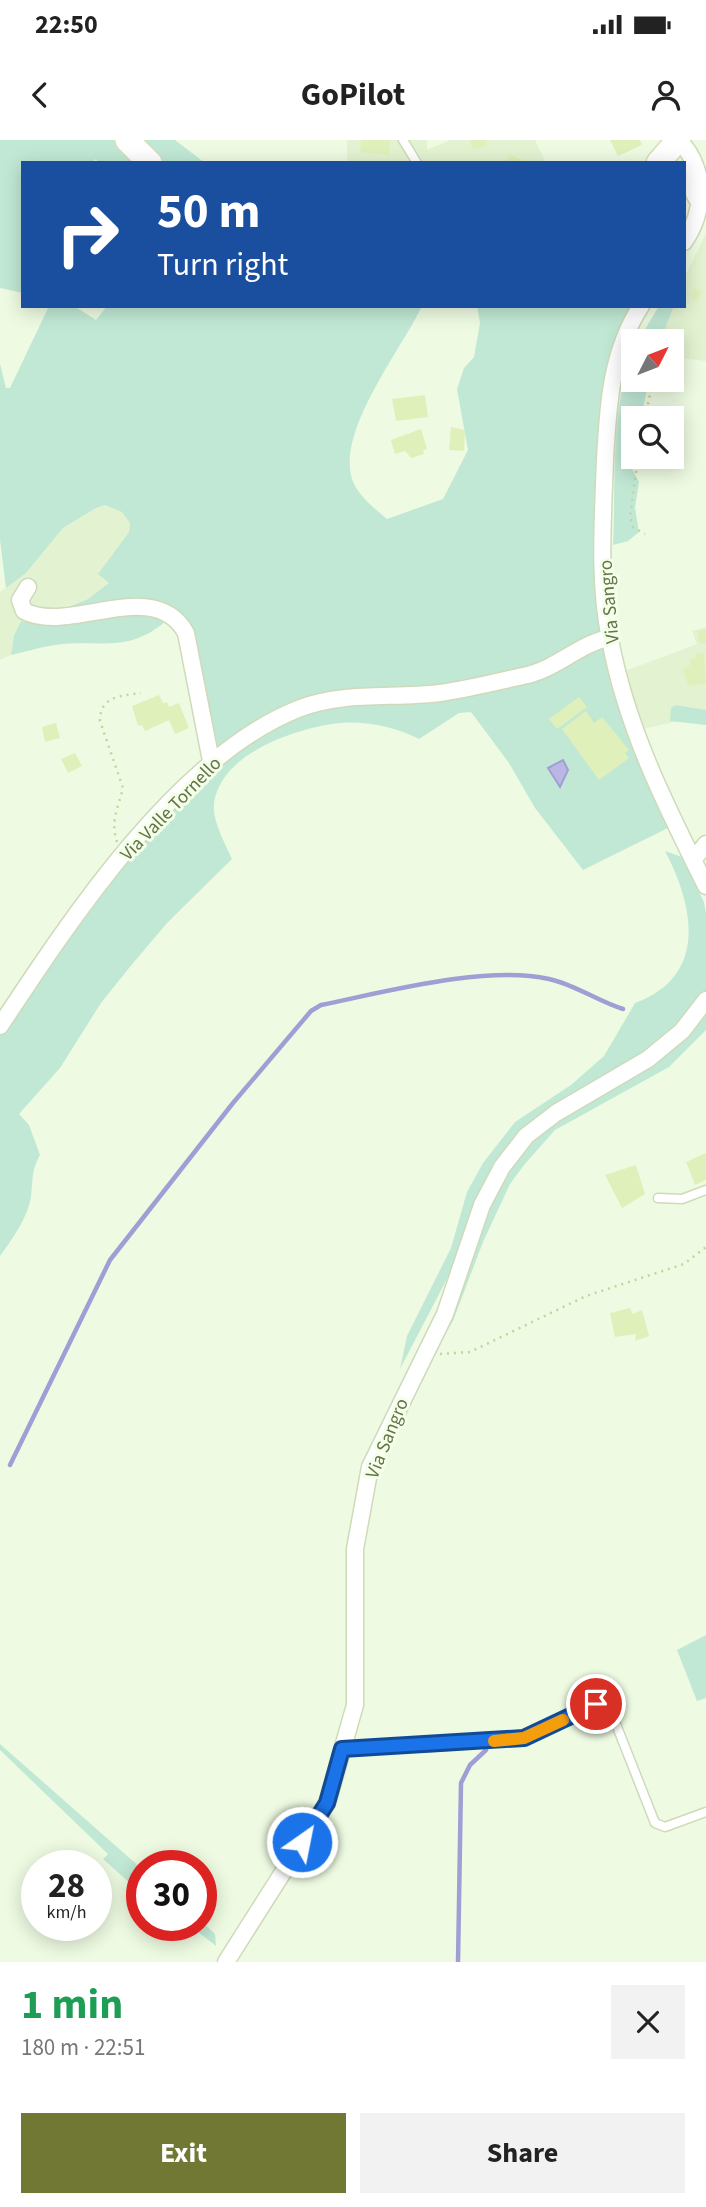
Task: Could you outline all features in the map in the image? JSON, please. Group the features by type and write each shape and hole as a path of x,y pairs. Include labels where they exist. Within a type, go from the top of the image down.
{"street":[{"path":"127,140 148,161"},
{"path":"686,164 699,172 700,208 686,238"},
{"path":"686,178 700,208"},
{"name":"Via Sangro","path":"640,308 627,328 617,354 607,414 603,508 604,592 609,638 623,697 649,770 706,886"},
{"path":"28,587 20,600 24,611 37,617 122,607 164,611 178,620 186,633 211,761"},
{"name":"Via Valle Tornello","path":"0,1026 54,944 126,852 211,761 246,736 299,709 356,696 438,693 527,676 559,663 590,642 609,638"},
{"path":"693,860 706,844"},
{"name":"Via Sangro","path":"226,1962 327,1803 355,1705 355,1549 368,1477 402,1397 445,1314 482,1205 502,1167 526,1136 556,1113 648,1059 682,1031 706,1000"}],"lane":[{"path":"403,140 416,161"},
{"path":"658,1198 682,1199 706,1190"},
{"path":"342,1749 524,1738 596,1704 606,1705 655,1823 664,1827 706,1812"}],"path":[{"path":"636,469 630,517 633,527 645,534"},
{"path":"126,852 117,842 112,828 114,811 123,788 100,721 100,713 104,702 114,697 141,693"},
{"path":"426,1355 470,1352 586,1296 684,1264 706,1247"}],"shaded area":[{"path":"0,140 115,140 137,161 21,161 21,293 0,288"},
{"path":"138,140 175,140 202,161 161,161"},
{"path":"347,140 427,140 427,150 450,140 535,140 545,161 347,161"},
{"path":"706,233 706,361 684,358 684,329 665,329 673,308 686,308 686,274"},
{"path":"48,308 77,308 96,320 105,308 421,308 372,393 353,442 350,464 354,484 364,499 387,519 443,499 468,450 457,389 464,368 474,357 480,323 477,308 631,308 616,338 601,408 602,632 586,637 571,650 605,644 670,827 583,870 535,808 509,763 471,712 459,713 419,739 399,730 353,722 314,727 259,748 229,771 219,786 214,803 217,824 232,859 167,923 129,968 101,1003 60,1068 19,1114 29,1125 40,1155 23,1221 0,1256 0,1033 103,886 217,759 190,629 176,609 169,605 145,602 52,613 88,599 109,583 98,574 129,532 130,523 122,512 105,505 63,528 26,573 6,588 0,540 0,364 6,388 10,388"},
{"path":"658,308 673,308 665,329 645,329"},
{"path":"622,392 646,392 644,406 621,406 621,469 632,469 639,482 635,508 639,532 628,541 613,545 617,421"},
{"path":"105,505 122,511 130,523 129,532 111,557 110,583 88,599 21,621 14,635 11,655 0,660 0,592 26,573 63,528"},
{"path":"129,612 161,614 166,621 139,638 126,642 55,645 11,655 14,635 21,621 46,625"},
{"path":"706,627 706,725 682,720 643,729 625,671 697,644 692,631"},
{"path":"675,705 706,710 706,725 670,721 671,708"},
{"path":"665,851 682,857 704,902 706,1030 669,1067 555,1130 524,1165 510,1184 483,1242 453,1321 437,1348 497,1187 551,1108 479,1196 450,1273 400,1369 407,1336 451,1248 467,1192 483,1163 515,1122 571,1085 604,1056 635,1003 658,991 674,977 684,959 688,918 676,873"},
{"path":"706,1635 706,1698 697,1701 677,1650"},
{"path":"0,1744 126,1855 126,1880 112,1867 112,1850 104,1850 0,1750"}],"water":[{"path":"563,760 568,770 560,787 548,768"}],"building":[{"path":"361,140 390,140 389,155 360,152"},
{"path":"470,140 486,140 488,145 473,150"},
{"path":"610,140 640,140 642,145 618,156"},
{"path":"510,154 524,161 507,161"},
{"path":"694,288 702,291 698,301 691,299"},
{"path":"425,395 428,417 396,421 392,399"},
{"path":"451,427 465,430 464,451 449,450"},
{"path":"421,429 427,449 423,450 424,454 411,458 405,451 395,454 391,440"},
{"path":"706,630 706,643 700,644 697,631"},
{"path":"704,653 706,683 688,686 683,669 690,665 690,659 696,658 695,654"},
{"path":"159,695 169,707 179,703 189,728 175,734 169,720 145,731 142,725 138,726 132,706"},
{"path":"579,697 587,707 557,729 549,719"},
{"path":"586,711 594,723 602,717 629,750 625,753 629,758 599,780 562,729"},
{"path":"56,723 60,738 45,742 42,727"},
{"path":"75,753 82,766 68,773 61,759"},
{"path":"706,1153 706,1180 695,1185 686,1162"},
{"path":"636,1165 645,1194 622,1208 605,1175"},
{"path":"630,1308 633,1314 642,1310 649,1336 635,1341 636,1334 615,1337 610,1313"}],"waterway":[{"path":"10,1465 110,1260 233,1103 311,1011 321,1005 404,987 495,975 549,979 623,1009"},
{"path":"458,1962 461,1783 470,1765 486,1750"}],"slow traffic":[{"path":"494,1741 524,1738 563,1720"}],"route":[{"path":"302,1842 327,1803 342,1749 399,1748 524,1738 596,1704"}]}
